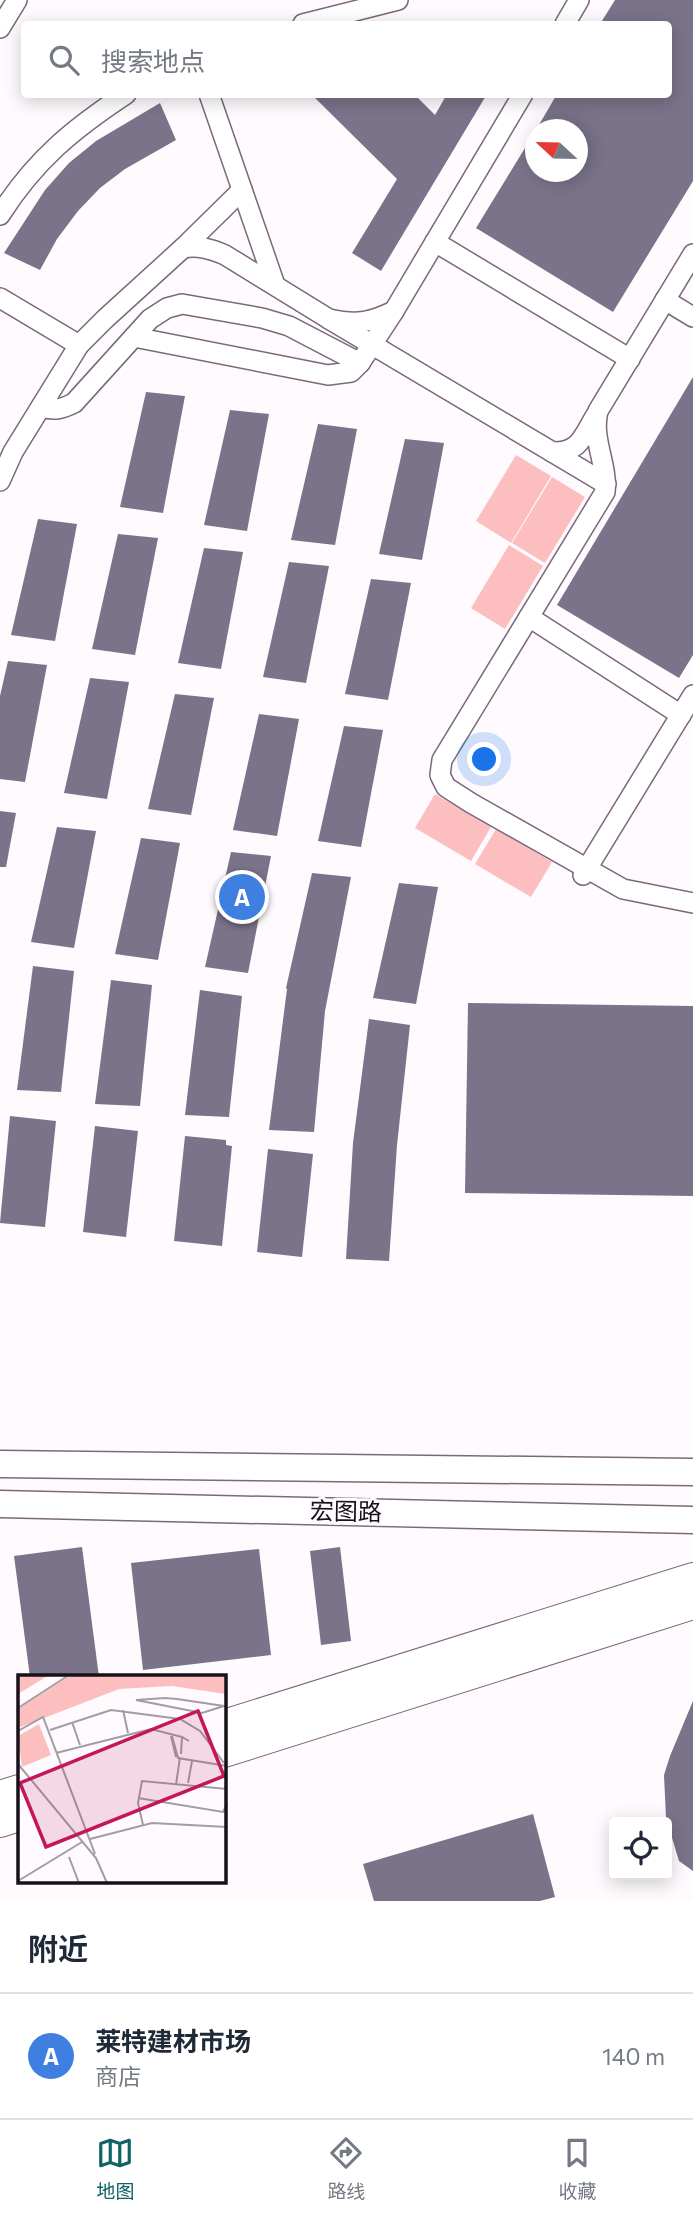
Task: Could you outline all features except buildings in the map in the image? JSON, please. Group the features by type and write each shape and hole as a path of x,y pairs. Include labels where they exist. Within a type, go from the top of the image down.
{"highway":[{"path":"226,1724 693,1578"},
{"path":"226,1751 693,1604"},
{"path":"0,1796 18,1790"},
{"path":"0,1822 18,1816"}],"main road":[{"name":"宏图路","path":"0,1464 693,1472"},
{"name":"宏图路","path":"0,1504 693,1520"}],"lane":[{"path":"0,29 17,0"},
{"path":"315,21 398,0"},
{"path":"567,21 579,0"},
{"path":"0,215 35,167 56,145 120,98"},
{"path":"210,98 275,285"},
{"path":"134,337 328,375 351,372 360,363 394,311 521,98"},
{"path":"0,481 13,452 79,345 242,190"},
{"path":"435,242 630,359"},
{"path":"183,248 193,246 225,255 606,484"},
{"path":"552,452 565,453 574,449 693,254"},
{"path":"0,298 79,345"},
{"path":"665,300 693,317"},
{"path":"41,407 63,409 74,403 150,319 167,308 183,304 262,318 289,326 360,363"},
{"path":"329,318 358,323 375,320 394,311"},
{"path":"598,411 595,424 606,484 605,492 442,760 440,775 446,787 585,872 623,889 693,903"},
{"path":"529,617 681,715"},
{"path":"585,872 693,695"}],"shaded area":[{"path":"516,455 551,476 511,543 476,521"},
{"path":"552,477 585,497 545,563 512,543"},
{"path":"509,545 543,566 505,629 471,608"},
{"path":"435,794 491,827 471,861 415,828"},
{"path":"496,829 552,862 531,897 475,864"}],"place":[{"name":"莱特建材市场","path":"242,897"}]}
